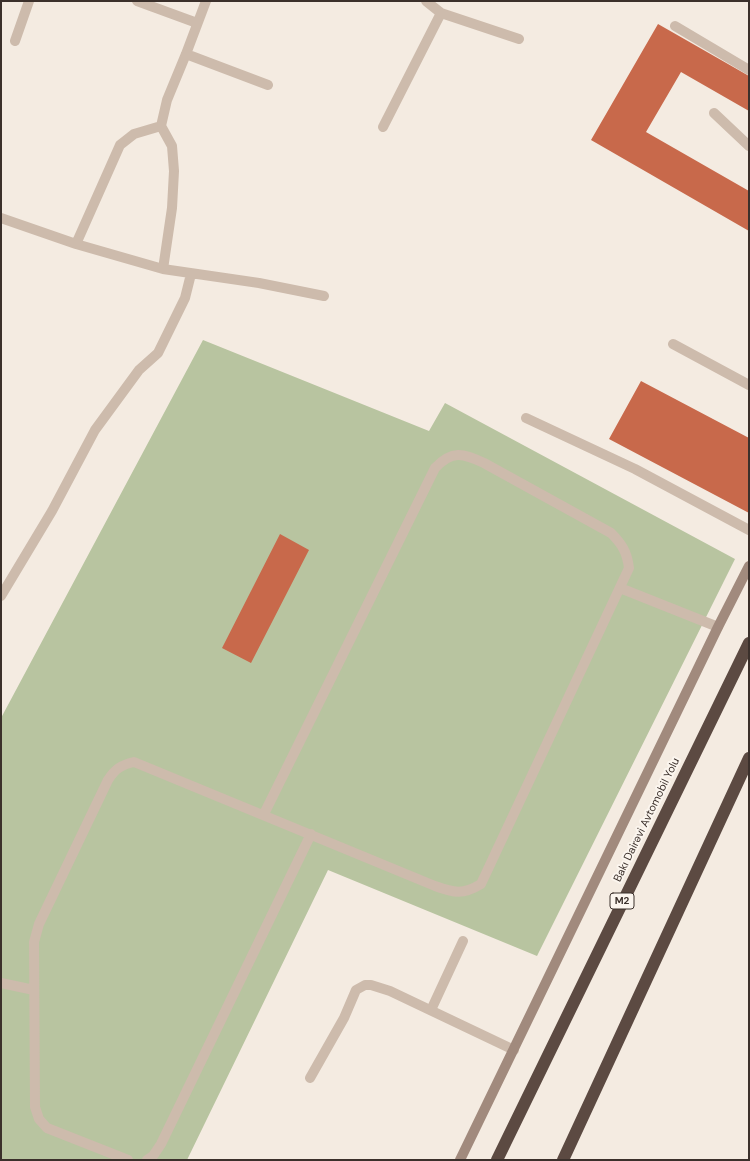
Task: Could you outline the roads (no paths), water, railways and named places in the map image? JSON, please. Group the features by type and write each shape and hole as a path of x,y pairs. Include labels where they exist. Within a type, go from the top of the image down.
{"highway":[{"name":"Bakı Dairəvi Avtomobil Yolu","path":"497,1160 749,643"},
{"path":"563,1160 749,758"}],"main road":[{"path":"460,1160 749,566"}],"street":[{"path":"15,42 29,1"},
{"path":"137,1 197,23"},
{"path":"163,269 172,208 174,171 172,146 161,126 167,100 206,1"},
{"path":"426,1 441,13 519,39"},
{"path":"383,127 441,13"},
{"path":"675,26 749,70"},
{"path":"186,54 268,85"},
{"path":"714,113 749,146"},
{"path":"76,244 120,145 134,134 161,126"},
{"path":"1,218 76,244 163,269 259,283 324,296"},
{"path":"1,596 52,511 95,430 139,370 158,353 185,298 191,274"},
{"path":"673,344 749,385"},
{"path":"526,418 635,469 749,530"},
{"path":"128,1160 47,1128 39,1119 35,1107 34,942 38,924 114,770 122,765 134,762 452,892 469,891 481,884 630,568 628,555 623,544 611,533 468,456 455,455 444,458 435,468 264,814"},
{"path":"620,588 718,627"},
{"path":"147,1160 153,1156 161,1144 311,834"},
{"path":"431,1010 463,941"},
{"path":"1,983 34,990"},
{"path":"310,1078 344,1018 356,990 365,985 376,986 431,1010 514,1050"}]}
